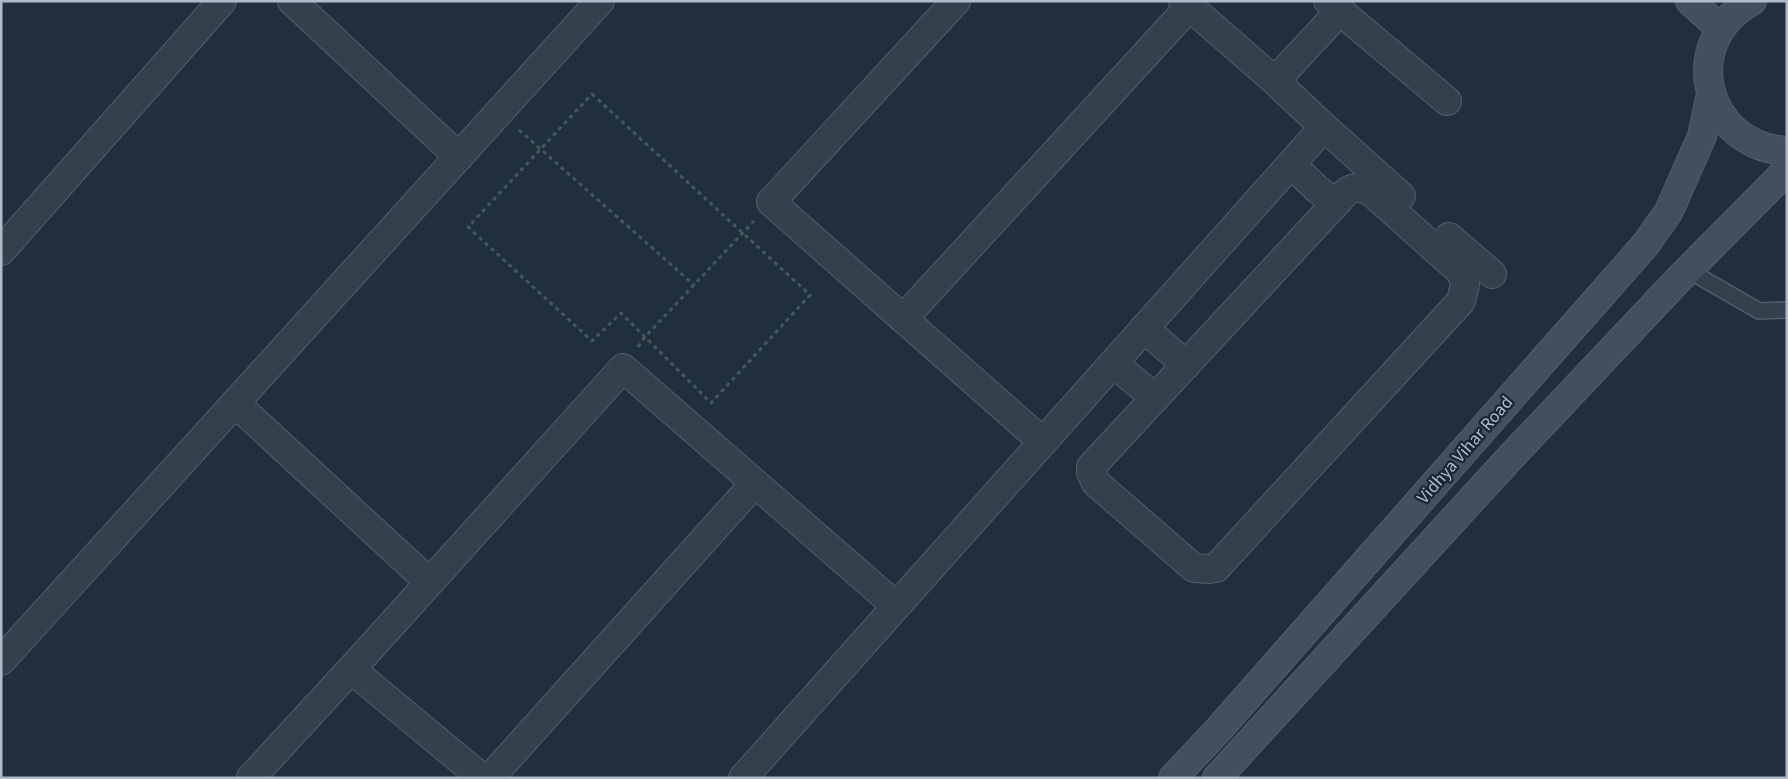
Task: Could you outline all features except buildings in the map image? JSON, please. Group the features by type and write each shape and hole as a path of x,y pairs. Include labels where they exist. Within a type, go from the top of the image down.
{"street":[{"path":"1,251 222,1"},
{"path":"292,1 459,157"},
{"path":"1,661 600,1"},
{"path":"956,1 771,202 1043,442"},
{"path":"1690,1 1720,28"},
{"path":"1752,1 1739,8 1720,28 1711,49 1708,72 1711,94 1718,110 1728,124 1741,136 1772,150 1787,151"},
{"path":"903,319 1186,4 1492,274"},
{"path":"1275,81 1334,7 1447,101"},
{"name":"Vidhya Vihar Road","path":"1173,778 1225,722 1646,244 1669,211 1702,136 1711,94"},
{"path":"742,778 1324,127"},
{"path":"1291,164 1317,189 1336,203"},
{"name":"Vidhya Vihar Road","path":"1217,778 1508,460 1688,270 1787,170"},
{"path":"1357,187 1369,190 1461,272 1465,284 1461,301 1216,568 1194,568 1096,483 1091,473 1091,467 1336,203 1348,189 1357,187"},
{"path":"1144,328 1186,365"},
{"path":"1113,364 1155,398"},
{"path":"251,778 623,368 896,606"},
{"path":"236,403 429,582"},
{"path":"490,778 755,483"},
{"path":"350,669 482,778"}],"lane":[{"path":"1688,270 1759,311 1787,310"}],"path":[{"path":"592,94 743,234 810,295 711,404 621,313 592,341 468,227 592,94"},
{"path":"499,113 694,285"},
{"path":"645,337 771,202"}]}
